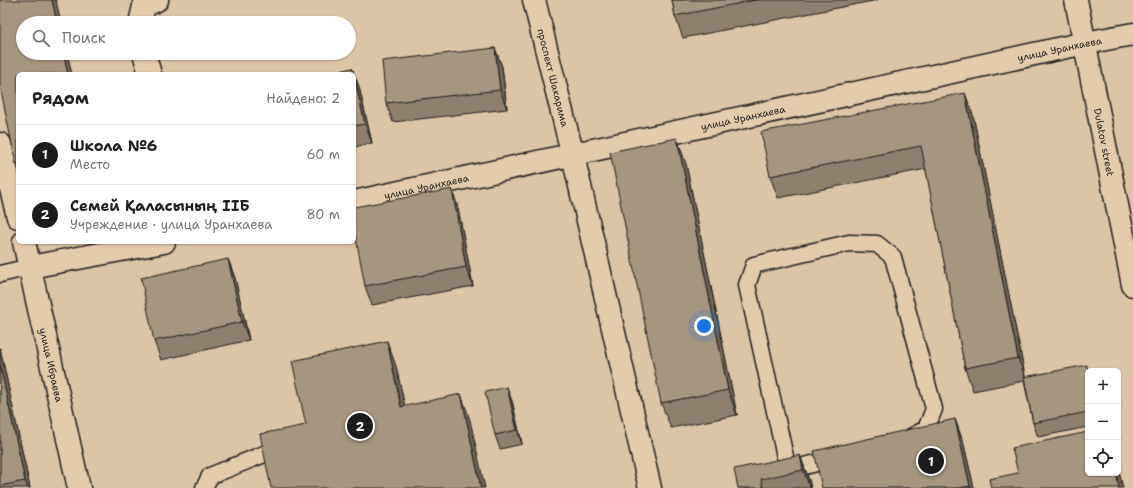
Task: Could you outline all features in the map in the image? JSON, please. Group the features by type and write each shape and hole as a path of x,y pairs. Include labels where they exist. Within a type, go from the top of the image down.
{"street":[{"name":"проспект Шакарима","path":"534,0 573,156 650,488"},
{"name":"Dulatov street","path":"1076,0 1133,285"},
{"name":"улица Уранхаева","path":"356,202 573,156 1085,43 1133,34"},
{"path":"146,60 149,72"},
{"path":"0,144 16,209"},
{"name":"улица Ибраева","path":"24,244 79,488"},
{"path":"30,267 153,244"}],"lane":[{"path":"788,470 747,285 754,266 849,243 877,244 893,257 934,409 926,429 909,439 894,443"},
{"path":"0,274 30,267"},
{"path":"204,488 210,476 299,440"},
{"path":"755,488 788,470 849,454"}],"building":[{"path":"0,0 52,0 55,16 16,16 16,60 65,60 68,72 16,72 16,164 0,86"},
{"path":"672,0 756,0 675,16"},
{"path":"495,48 500,90 386,103 382,61"},
{"path":"352,68 353,72 335,72"},
{"path":"356,85 365,124 356,126"},
{"path":"965,93 1018,358 965,368 921,146 770,176 761,132"},
{"path":"677,138 728,390 661,403 610,152"},
{"path":"452,189 466,267 365,286 356,238 356,207"},
{"path":"228,259 242,322 154,341 141,278"},
{"path":"387,341 401,407 461,394 481,488 271,488 260,434 306,425 292,361"},
{"path":"0,365 25,481 0,486"},
{"path":"1087,365 1088,368 1085,368 1085,413 1033,423 1024,377"},
{"path":"507,387 517,430 495,435 485,392"},
{"path":"955,419 970,486 959,488 822,488 814,451"},
{"path":"1085,433 1085,476 1117,476 1119,488 991,488 989,479 1018,473 1012,448"},
{"path":"800,455 803,470 761,479 763,488 738,488 734,469"}],"place":[{"name":"Семей Қаласының ІІБ","path":"360,426"},
{"name":"Школа №6","path":"931,461"}]}
